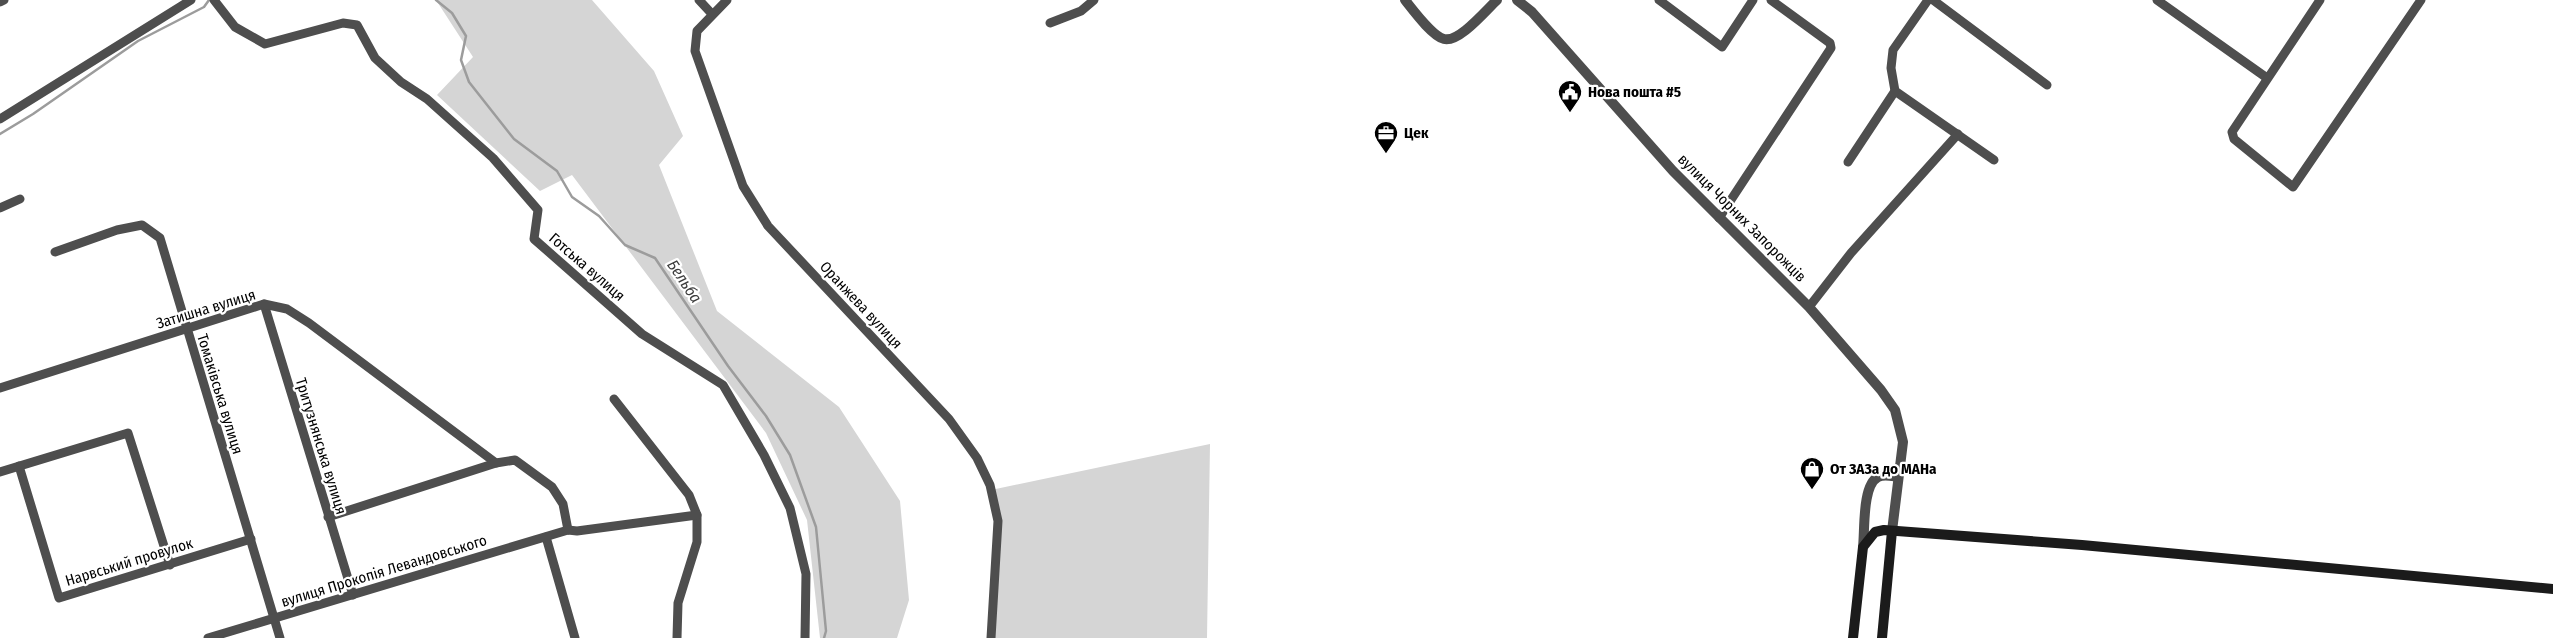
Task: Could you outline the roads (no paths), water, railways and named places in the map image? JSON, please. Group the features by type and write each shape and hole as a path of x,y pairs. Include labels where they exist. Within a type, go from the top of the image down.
{"main road":[{"path":"1853,638 1863,547 1875,532 1892,531 2082,545 2553,589"},
{"name":"вулиця Чорних Запорожців","path":"1882,638 1892,531"}],"street":[{"path":"0,2 4,0"},
{"path":"0,119 106,55 191,0"},
{"path":"699,0 712,14"},
{"name":"Оранжева вулиця","path":"727,0 697,31 695,51 743,186 752,204 768,226 949,419 977,458 990,485 998,520 991,638"},
{"path":"1050,24 1081,11 1094,0"},
{"path":"1405,0 1436,35 1445,39 1453,38 1464,32 1496,0"},
{"name":"вулиця Чорних Запорожців","path":"1518,0 1532,12 1673,171 1809,307 1872,378 1895,410 1903,442 1892,531"},
{"path":"1659,0 1722,47 1753,0"},
{"path":"1719,218 1831,48 1830,43 1771,0"},
{"path":"2157,0 2267,78"},
{"path":"2320,0 2232,132 2234,138 2293,187 2421,0"},
{"path":"1848,162 1895,91 1891,68 1893,50 1935,1 2047,85"},
{"name":"Готська вулиця","path":"216,3 235,27 265,44 344,23 357,25 375,58 401,82 427,99 493,158 538,210 534,239 642,334 723,385 764,455 790,508 806,574 805,638"},
{"path":"1895,91 1994,160"},
{"path":"1809,307 1851,253 1958,134"},
{"path":"0,208 20,199"},
{"name":"Томаківська вулиця","path":"55,252 116,230 142,225 160,238 185,329 280,638"},
{"name":"Затишна вулиця","path":"0,388 264,304 287,309 309,322 496,463"},
{"name":"Тритузнянська вулиця","path":"264,304 353,595"},
{"path":"614,399 689,495 697,515 697,542 678,603 677,638"},
{"path":"0,472 128,433 170,565"},
{"path":"328,517 496,463 516,460 552,487 564,504 568,530"},
{"name":"Нарвський провулок","path":"19,466 60,598 251,539"},
{"path":"1863,547 1869,486 1877,477 1883,475 1898,477"},
{"name":"вулиця Прокопія Левандовського","path":"208,638 568,530 578,531 697,515"},
{"path":"546,537 575,638"}],"waterway":[{"path":"0,134 33,114 138,41 204,7 209,0"},
{"name":"Бельба","path":"436,0 452,13 466,36 461,60 469,82 514,139 557,171 572,197 599,216 625,245 655,258 728,366 766,416 790,455 816,527 826,631 824,638"}],"place":[{"name":"Нова пошта #5","path":"1570,113"},
{"name":"Цек","path":"1386,154"},
{"name":"От ЗАЗа до МАНа","path":"1812,490"}]}
